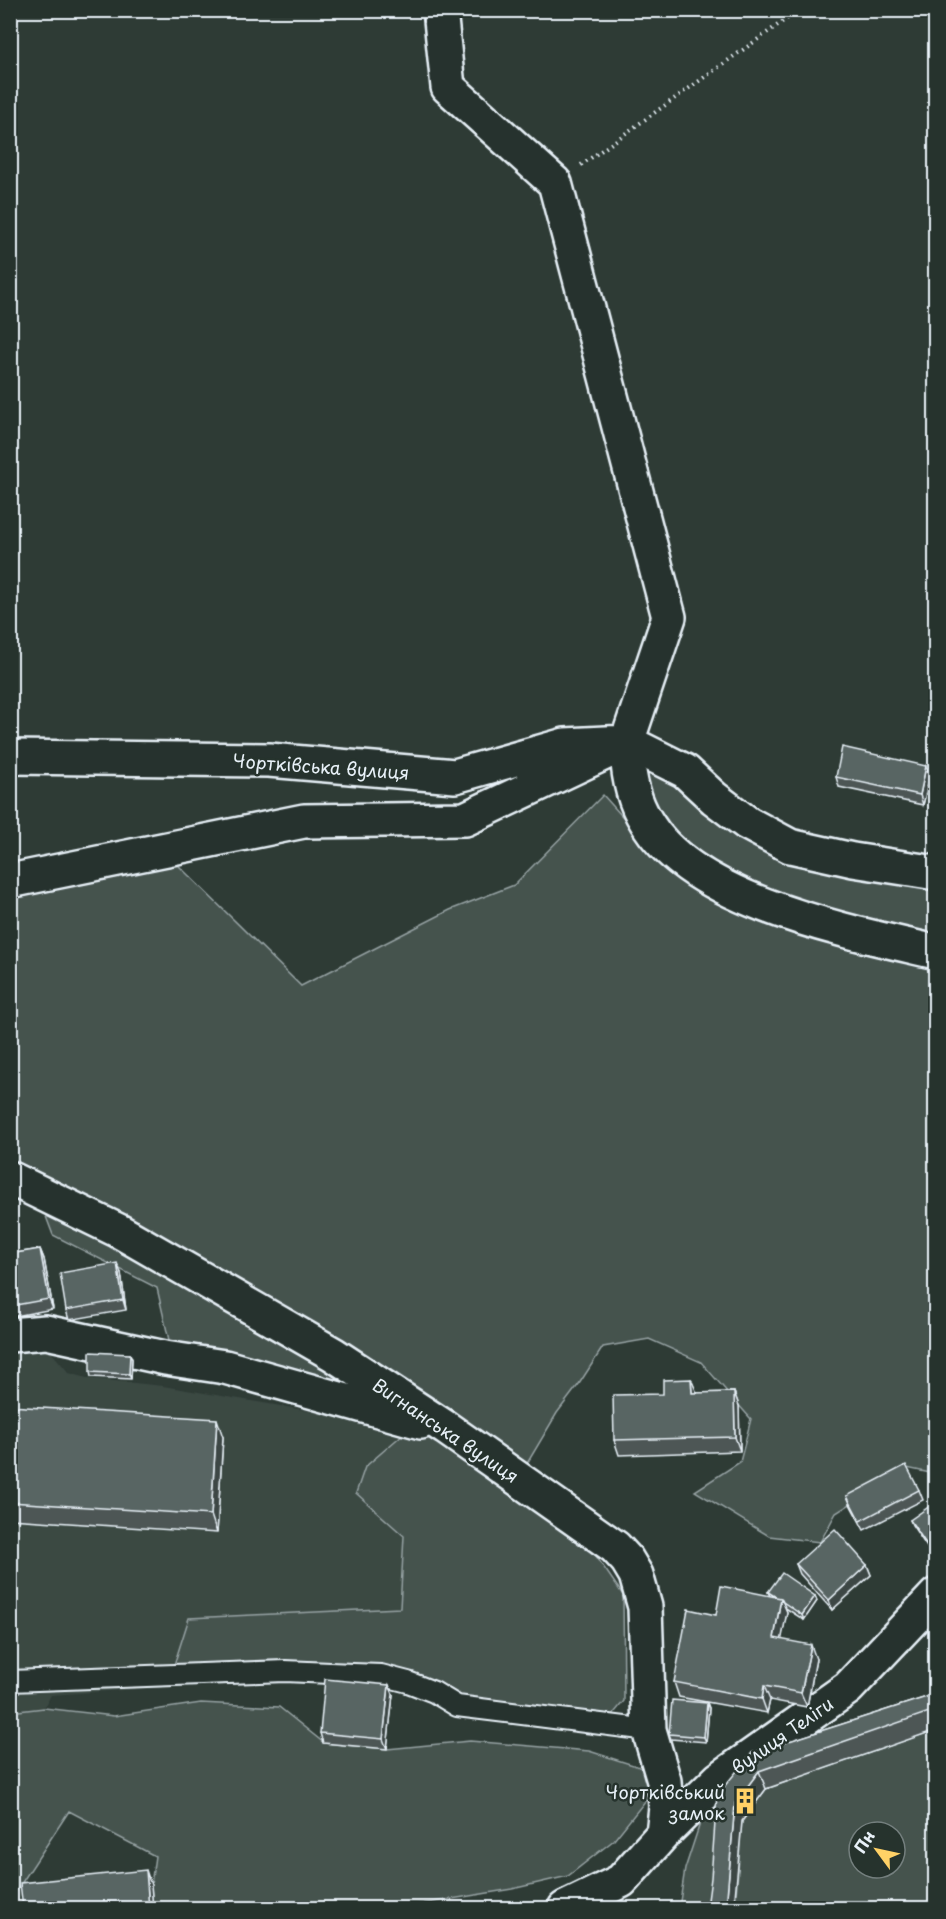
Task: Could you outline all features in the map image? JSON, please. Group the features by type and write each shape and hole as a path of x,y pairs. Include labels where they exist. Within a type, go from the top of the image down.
{"street":[{"path":"440,10 448,87 555,183 669,617 627,742 627,763 631,784 646,821 657,837 693,870 741,895 821,925 936,952"},
{"path":"627,742 685,771 714,798 747,823 790,846 853,860 936,873"},
{"path":"10,881 304,820 465,819 627,742"},
{"name":"Чортківська вулиця","path":"10,757 269,760 455,776 565,745 627,742"},
{"name":"Вигнанська вулиця","path":"10,1178 119,1231 333,1354 446,1428 601,1536 627,1560 642,1591 645,1607 649,1730 664,1781 666,1807 663,1833"},
{"path":"10,1335 46,1332 165,1358 225,1367 446,1428"},
{"name":"вулиця Теліги","path":"565,1908 621,1881 663,1833 719,1779 848,1688 936,1595"}],"lane":[{"path":"10,1681 285,1671 381,1676 408,1682 434,1692 457,1706 649,1730"}],"path":[{"path":"555,183 799,10"}],"shaded area":[{"path":"644,766 709,800 935,881 935,941 762,892 695,853 654,815"},
{"path":"603,795 675,875 706,894 935,967 935,1474 907,1468 836,1513 820,1542 769,1536 695,1491 740,1462 751,1419 701,1362 649,1339 603,1347 557,1413 522,1472 446,1417 171,1349 157,1288 53,1235 33,1182 11,1169 11,893 178,865 301,986 450,910 514,885"},
{"path":"46,1346 69,1373 87,1378 163,1386 410,1428 401,1608 189,1618 168,1687 51,1695 11,1769 11,1347"},
{"path":"410,1428 423,1430 585,1540 623,1595 624,1701 610,1718 460,1697 438,1683 411,1672 382,1665 285,1661 174,1665 189,1618 400,1608 404,1536 356,1493 365,1467"},
{"path":"201,1703 279,1707 324,1743 387,1749 470,1741 589,1751 649,1770 646,1800 614,1840 568,1876 512,1889 397,1908 153,1908 151,1885 155,1856 69,1811 11,1896 10,1712 44,1708 114,1716"},
{"path":"935,1730 935,1908 735,1908 742,1821 766,1789"},
{"path":"716,1795 724,1813 715,1908 679,1908 685,1869 703,1814"}],"building":[{"path":"842,747 926,766 920,795 836,777"},
{"path":"40,1249 49,1299 10,1306 10,1254"},
{"path":"117,1263 123,1300 66,1310 60,1273"},
{"path":"90,1352 130,1354 129,1374 90,1372"},
{"path":"691,1379 692,1393 734,1392 735,1437 614,1440 613,1395 663,1394 663,1380"},
{"path":"10,1406 217,1419 211,1515 10,1502"},
{"path":"906,1465 919,1490 860,1521 847,1496"},
{"path":"930,1506 936,1514 936,1552 933,1554 910,1520"},
{"path":"835,1529 867,1565 829,1600 796,1564"},
{"path":"782,1573 815,1596 802,1615 783,1602 781,1598 768,1592"},
{"path":"721,1586 781,1598 774,1638 811,1645 801,1693 764,1686 762,1699 674,1682 688,1609 716,1615"},
{"path":"325,1679 389,1685 383,1739 320,1733"},
{"path":"936,1694 936,1717 929,1712 759,1771 735,1803 726,1908 707,1908 717,1795 752,1753"},
{"path":"672,1700 707,1703 704,1737 669,1734"},
{"path":"146,1870 149,1908 23,1908 20,1883"}],"place":[{"name":"Чортківський замок","path":"745,1801"}]}
